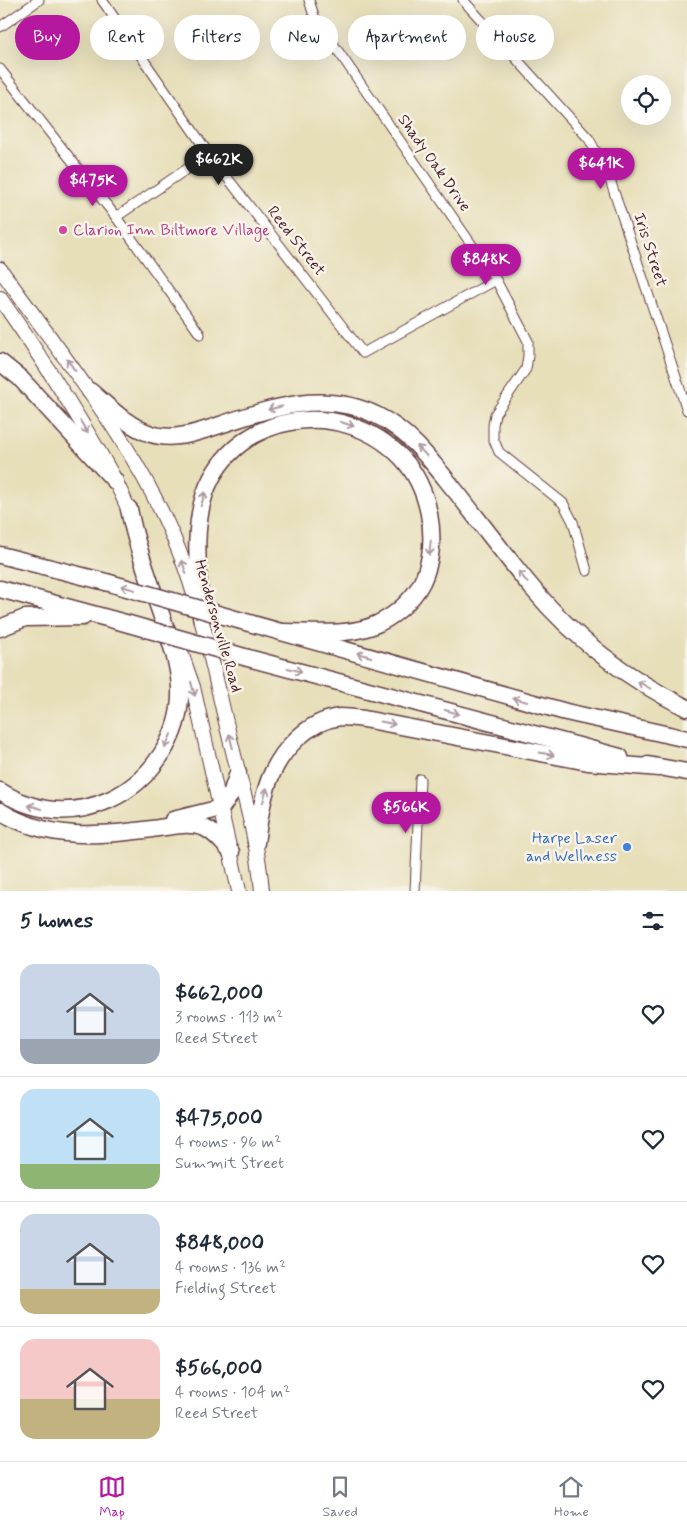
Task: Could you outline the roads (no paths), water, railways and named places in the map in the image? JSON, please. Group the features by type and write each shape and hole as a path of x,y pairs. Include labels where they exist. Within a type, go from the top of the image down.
{"highway":[{"path":"0,362 20,378 115,481"},
{"path":"90,391 132,426 152,434 168,436 185,435 270,408 319,401 340,403 364,409 380,417 403,432 429,458 534,590 566,624 600,654 633,679 687,708"},
{"path":"201,617 197,539 199,514 206,491 217,469 232,452 266,428 312,418 337,421 362,429 402,458 415,478 426,502 431,526 431,549 425,575 416,592 397,612 378,624 359,630 282,632"},
{"path":"0,791 17,802 44,810 69,810 96,806 122,794 143,778 162,756 175,727 180,688 177,666 170,641 140,552 129,509"},
{"path":"0,545 52,567"},
{"path":"0,555 52,567 566,712 687,739"},
{"path":"0,589 248,658 659,768"},
{"path":"0,628 24,618 74,617 112,619"},
{"path":"256,843 262,807 270,778 284,754 300,736 321,722 342,717 364,719 588,762 687,772"},
{"path":"140,830 221,808 231,794 238,773"},
{"path":"0,811 33,826 68,834 101,835 185,825 202,827 217,836 231,852"}],"main road":[{"name":"Hendersonville Road","path":"0,269 90,391 132,456 152,493 184,566 201,617 256,843 262,891"},
{"path":"0,298 96,446 129,509 193,687 239,891"}],"street":[{"path":"0,27 39,0"},
{"name":"Reed Street","path":"102,0 209,154 363,352 496,280"},
{"name":"Shady Oak Drive","path":"309,0 314,16 496,280 528,341 526,369 495,414 493,438 499,452 562,503 573,522 587,571"},
{"name":"Iris Street","path":"463,0 589,139 608,174 687,410"},
{"path":"0,69 116,217 200,334"},
{"path":"116,217 209,154"},
{"path":"415,891 420,779"}],"place":[{"name":"Clarion Inn Biltmore Village","path":"63,230"},
{"name":"Harpe Laser and Wellness","path":"627,847"}]}
